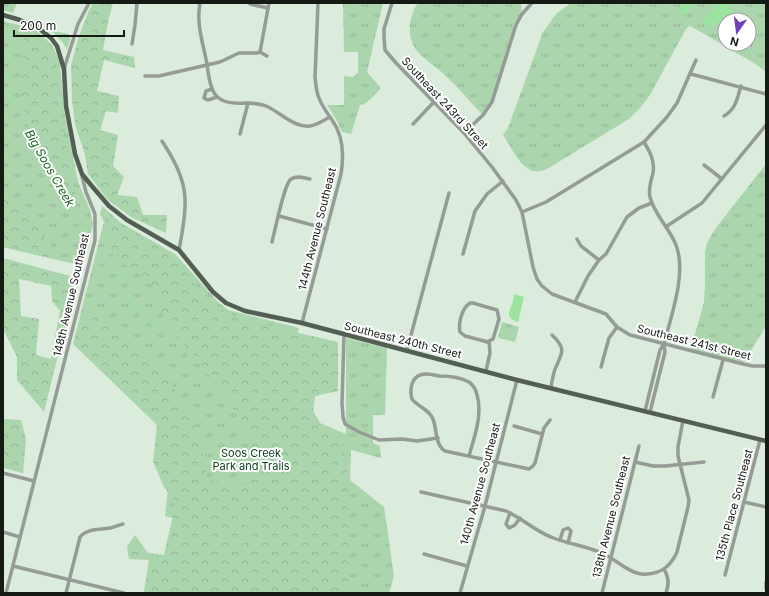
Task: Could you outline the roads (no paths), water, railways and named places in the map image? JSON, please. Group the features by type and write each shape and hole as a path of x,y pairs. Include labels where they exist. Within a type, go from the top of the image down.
{"main road":[{"path":"3,15 28,23 47,34 56,46 64,69"},
{"name":"148th Avenue Southeast","path":"64,69 66,106 75,154 82,174"},
{"name":"Southeast 240th Street","path":"82,174 100,196 119,214 136,227 179,250 213,292 226,302 245,311 302,323 517,380 551,387 766,441"}],"street":[{"name":"148th Avenue Southeast","path":"64,69 78,24 88,3"},
{"path":"132,44 136,25 137,3"},
{"path":"200,3 198,19 207,72 212,88 217,97 227,102 254,103 267,106 303,126 310,126 330,117"},
{"path":"260,52 269,3"},
{"name":"144th Avenue Southeast","path":"302,323 343,162 343,153 336,127 318,98 315,77 318,3"},
{"name":"Southeast 243rd Street","path":"392,3 384,29 384,45 390,57 464,133 516,200 522,212"},
{"path":"464,133 483,115 492,102 516,25 522,14 532,3"},
{"path":"250,4 268,8"},
{"path":"145,76 159,76 220,62 239,53 260,52 267,56"},
{"path":"522,212 546,202 644,142 677,104 696,60"},
{"path":"691,74 766,94"},
{"path":"724,116 734,108 740,86"},
{"path":"212,88 206,91 204,98 208,100 217,97"},
{"path":"413,124 434,102"},
{"path":"240,134 248,103"},
{"path":"667,226 702,203 766,125"},
{"path":"162,141 174,160 185,199 184,221 179,250"},
{"path":"644,142 653,159 653,171 649,190 652,203 667,226 676,246 680,266 677,291 664,344 665,352 647,411"},
{"path":"704,165 722,179"},
{"name":"148th Avenue Southeast","path":"5,592 13,566 95,240 95,214 86,192 82,174"},
{"path":"272,242 284,192 289,181 297,177 310,179"},
{"path":"464,254 475,211 487,194 502,181"},
{"path":"407,350 448,193"},
{"path":"575,302 582,286 599,260 606,254 627,217 639,208 652,203"},
{"name":"Southeast 241st Street","path":"522,212 533,267 537,279 547,291 606,314 617,327 630,335 723,360 753,366 766,366"},
{"path":"279,216 327,229"},
{"path":"577,238 581,246 599,260"},
{"path":"474,303 495,309 499,313 495,336 489,341 465,336 460,332 459,327 464,310 468,305 474,303"},
{"path":"601,367 609,338 617,327"},
{"path":"344,334 342,417 345,424 371,438 380,440 402,439 417,441 438,438"},
{"path":"551,387 555,370 562,357 560,344 552,335"},
{"path":"486,371 490,353 489,341"},
{"path":"713,397 723,360"},
{"path":"469,456 479,411 477,396 472,386 464,380 447,376 420,375 414,379 410,387 412,399 430,414 433,419 439,445 445,451 469,456 496,461 526,469 531,468 535,463 544,428 550,420"},
{"name":"140th Avenue Southeast","path":"460,593 485,506 517,380"},
{"path":"421,492 510,513 544,534 568,543 590,548 631,570 646,574 664,569 670,564 677,552 688,507 687,493 679,465 678,448 683,420"},
{"path":"514,426 542,434"},
{"name":"135th Place Southeast","path":"725,575 760,440"},
{"name":"138th Avenue Southeast","path":"602,593 639,446"},
{"path":"635,462 653,466 704,462"},
{"path":"3,473 34,481"},
{"path":"744,502 766,507"},
{"path":"510,513 506,524 509,528 515,525 520,518"},
{"path":"66,593 82,534 87,531 123,524"},
{"path":"560,540 562,532 565,528 568,528 571,531 568,543"},
{"path":"3,532 20,536"},
{"path":"424,554 467,566"},
{"path":"13,566 124,593"},
{"path":"664,569 668,576 669,582 666,593"},
{"path":"766,582 766,589"}],"waterway":[{"name":"Big Soos Creek","path":"3,23 14,36 9,82 20,120 33,136 45,164 55,173 57,185 72,207 76,221 86,235 89,247"},
{"name":"Big Soos Creek","path":"96,254 101,270 106,273 120,272 129,290 130,303 140,306 141,311 138,318 139,324 147,327 156,323 160,334 169,337 187,353 195,372 206,388 225,404 232,424 228,435 229,453 215,464 217,474 230,478 238,495 232,504 234,515 247,526 249,536 242,546 252,568 252,578 248,591 251,593"}],"park label":[{"name":"Soos Creek Park and Trails","path":"251,459"}]}
